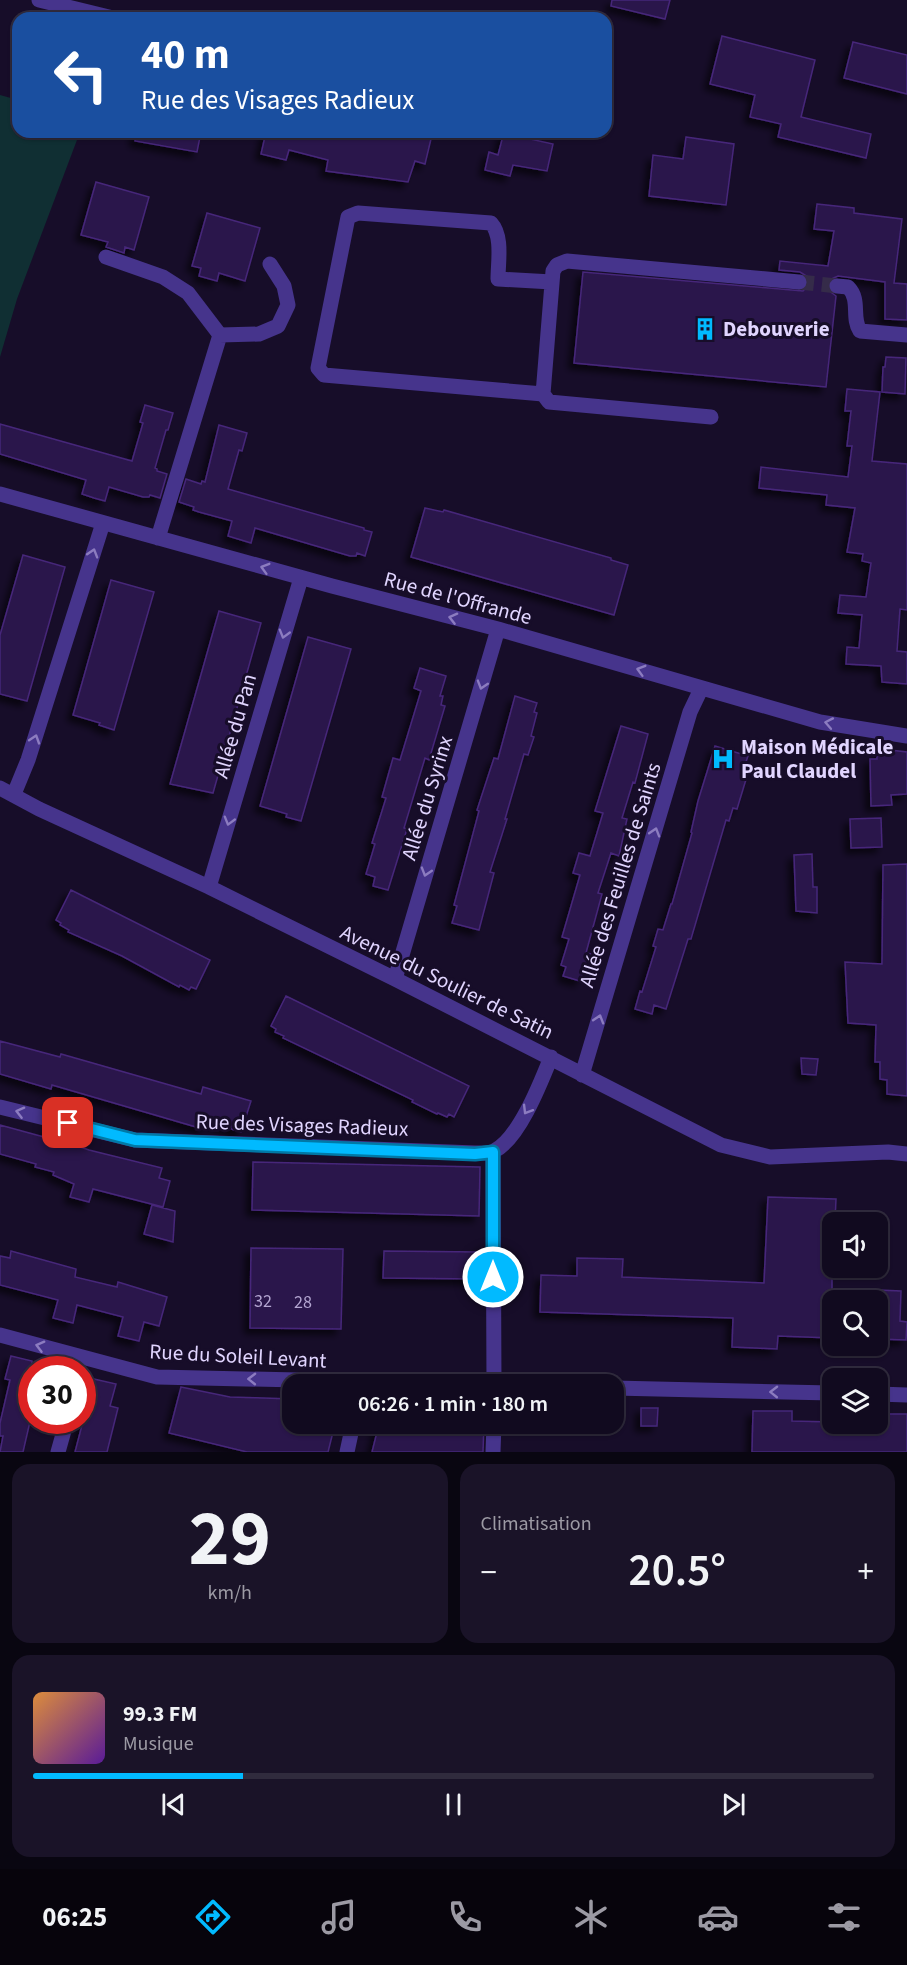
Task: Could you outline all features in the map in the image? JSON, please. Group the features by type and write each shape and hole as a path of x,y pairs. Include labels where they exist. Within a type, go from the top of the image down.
{"street":[{"path":"39,0 87,5 101,12"},
{"path":"543,394 324,375 318,368 348,217 358,213 491,223 496,228 498,236 498,279 552,282"},
{"path":"106,257 163,277 188,293 220,336"},
{"path":"711,417 549,402 543,394 553,271 557,265 567,261 799,282"},
{"path":"220,336 259,334 278,326 288,305 284,286 270,264"},
{"path":"837,286 848,287 852,291 856,301 855,324 860,331 907,335"},
{"path":"158,538 220,336"},
{"name":"Rue de l'Offrande","path":"0,494 301,578 498,629 820,722 907,736"},
{"path":"7,791 28,760 103,523"},
{"name":"Allée du Pan","path":"209,887 301,578"},
{"name":"Allée du Syrinx","path":"395,979 498,629"},
{"name":"Allée des Feuilles de Saints","path":"582,1075 690,712 701,689"},
{"name":"Avenue du Soulier de Satin","path":"7,791 39,809 209,887 395,979 721,1145 770,1157 888,1152"},
{"path":"494,1374 493,1152 508,1140 531,1104 551,1057"},
{"name":"Rue des Visages Radieux","path":"0,1107 135,1140 475,1154 493,1152"},
{"path":"888,1152 907,1147"},
{"path":"888,1152 907,1154"},
{"name":"Rue du Soleil Levant","path":"0,1335 61,1356"},
{"name":"Rue du Soleil Levant","path":"96,1366 157,1377 282,1381"},
{"path":"624,1388 822,1393"},
{"path":"888,1394 907,1395"},
{"path":"58,1452 62,1434"},
{"path":"347,1452 351,1434"},
{"path":"494,1434 494,1452"}],"green space":[{"path":"0,95 12,98 12,138 78,138 17,299 0,357"}],"building":[{"path":"612,0 670,0 665,19 611,6"},
{"path":"722,36 815,60 801,117 871,134 866,158 778,137 781,124 750,117 755,95 710,84"},
{"path":"853,42 907,55 907,94 844,78"},
{"path":"686,137 734,144 726,205 649,196 653,155 683,159"},
{"path":"135,138 200,138 197,152 135,141"},
{"path":"265,138 431,139 425,164 415,161 408,182 326,171 328,160 289,150 286,160 261,154"},
{"path":"502,138 530,138 553,144 547,171 513,165 510,176 485,170 489,152 498,155"},
{"path":"96,182 149,197 134,250 125,247 124,253 106,247 108,242 81,235"},
{"name":"Debouverie","path":"817,204 854,208 854,213 902,219 894,283 907,284 907,320 885,319 885,282 838,276 829,280 828,290 836,296 826,387 574,363 583,272 803,291 807,287 808,277 800,272 779,270 780,261 828,266 834,231 814,229"},
{"path":"207,213 260,228 245,281 219,273 217,281 199,276 201,268 192,266"},
{"path":"886,357 906,358 905,394 882,392 883,367 885,367"},
{"path":"847,389 880,392 872,461 907,464 907,610 900,609 897,651 907,652 907,684 882,682 881,666 846,664 847,647 859,648 862,615 838,613 840,595 866,597 871,563 862,561 863,554 847,552 855,508 826,505 827,495 759,488 761,467 848,477 852,446 847,446 851,411 845,411"},
{"path":"145,405 173,413 155,468 167,474 160,498 150,495 143,497 109,487 105,501 94,498 82,494 86,480 0,454 0,424 132,461 143,423 140,422"},
{"path":"219,425 247,433 242,451 239,450 228,489 364,528 372,532 365,556 357,553 356,556 350,556 255,528 251,543 228,536 232,521 193,510 194,507 179,502 186,479 201,484 202,481 205,482"},
{"path":"425,508 443,512 444,510 611,558 611,560 628,565 614,615 411,557"},
{"path":"23,555 65,567 27,701 0,694 0,635"},
{"path":"111,580 154,592 114,730 73,715"},
{"path":"219,611 261,623 213,793 170,784"},
{"path":"308,637 351,649 301,821 260,806"},
{"path":"420,668 446,676 440,696 443,696 441,705 445,706 429,760 425,758 404,828 407,829 388,890 373,886 375,877 366,874 375,844 372,843 386,798 382,797 393,758 400,760 421,691 414,688"},
{"path":"515,696 537,703 531,736 534,737 528,755 524,754 505,819 507,819 490,872 494,873 479,930 452,923 457,906 454,905 479,811 477,810 494,758 498,759"},
{"path":"621,726 648,734 635,783 633,782 622,818 627,819 619,856 611,853 598,893 602,894 586,953 592,954 587,973 583,972 580,981 563,976 566,967 561,965 569,939 562,937 580,875 573,873 579,853 590,856 603,813 595,811"},
{"path":"715,746 748,756 746,762 751,763 737,809 733,808 729,821 726,820 691,939 688,939 666,1009 654,1005 652,1014 635,1009 656,947 653,946 658,929 663,930 672,904 692,833 698,801"},
{"path":"881,749 907,752 907,794 891,795 892,805 871,806 870,759 877,759 877,756 881,756"},
{"path":"881,818 882,847 851,848 850,819"},
{"path":"812,854 813,887 817,887 817,913 796,911 794,855"},
{"path":"907,864 907,1096 887,1094 887,1080 880,1079 880,1062 875,1062 876,1025 848,1023 845,962 882,964 883,865"},
{"path":"71,890 210,960 196,989 191,987 189,990 180,985 179,987 122,956 68,932 69,930 56,920"},
{"path":"286,996 469,1086 454,1117 449,1114 447,1117 437,1114 412,1102 413,1100 283,1038 284,1036 275,1032 276,1029 271,1026"},
{"path":"0,1041 60,1057 61,1054 201,1094 203,1087 251,1101 241,1132 206,1121 203,1129 52,1085 51,1089 0,1074"},
{"path":"801,1058 818,1059 816,1075 802,1074"},
{"path":"0,1125 44,1137 45,1131 64,1136 63,1141 89,1150 162,1168 159,1178 170,1181 163,1207 93,1189 89,1202 70,1197 74,1184 53,1175 54,1172 35,1167 36,1164 0,1154"},
{"path":"253,1162 480,1167 479,1216 252,1210"},
{"path":"768,1197 836,1199 835,1212 822,1212 822,1278 832,1278 832,1290 822,1290 822,1338 778,1336 777,1349 732,1347 733,1318 540,1312 541,1275 577,1276 577,1258 623,1259 622,1277 764,1283"},
{"path":"152,1205 175,1211 173,1242 144,1234"},
{"path":"251,1248 343,1249 341,1329 250,1328"},
{"path":"11,1251 76,1269 75,1277 117,1287 118,1282 167,1297 159,1326 144,1322 139,1341 118,1336 123,1317 77,1305 73,1323 53,1318 58,1300 0,1285 0,1256 10,1258"},
{"path":"384,1251 480,1252 479,1279 383,1278"},
{"path":"888,1290 901,1291 900,1321 907,1322 906,1340 888,1339"},
{"path":"11,1356 18,1358 18,1434 27,1434 23,1452 0,1452 3,1436 0,1436 0,1423 10,1380 5,1379"},
{"path":"96,1379 116,1384 110,1406 118,1408 107,1452 75,1452 80,1434 96,1434"},
{"path":"181,1387 230,1397 282,1399 282,1434 332,1434 328,1452 247,1452 169,1433"},
{"path":"641,1408 658,1408 657,1426 641,1426"},
{"path":"753,1411 792,1411 792,1421 822,1422 822,1434 888,1434 888,1414 907,1414 907,1452 752,1452"},
{"path":"376,1434 484,1434 483,1452 372,1452"}],"tunnel":[{"path":"799,282 837,286"}],"place":[{"name":"Debouverie","path":"705,329"},
{"name":"Maison Médicale Paul Claudel","path":"723,759"}],"route":[{"path":"68,1123 135,1140 475,1154 493,1152 493,1277"}]}
